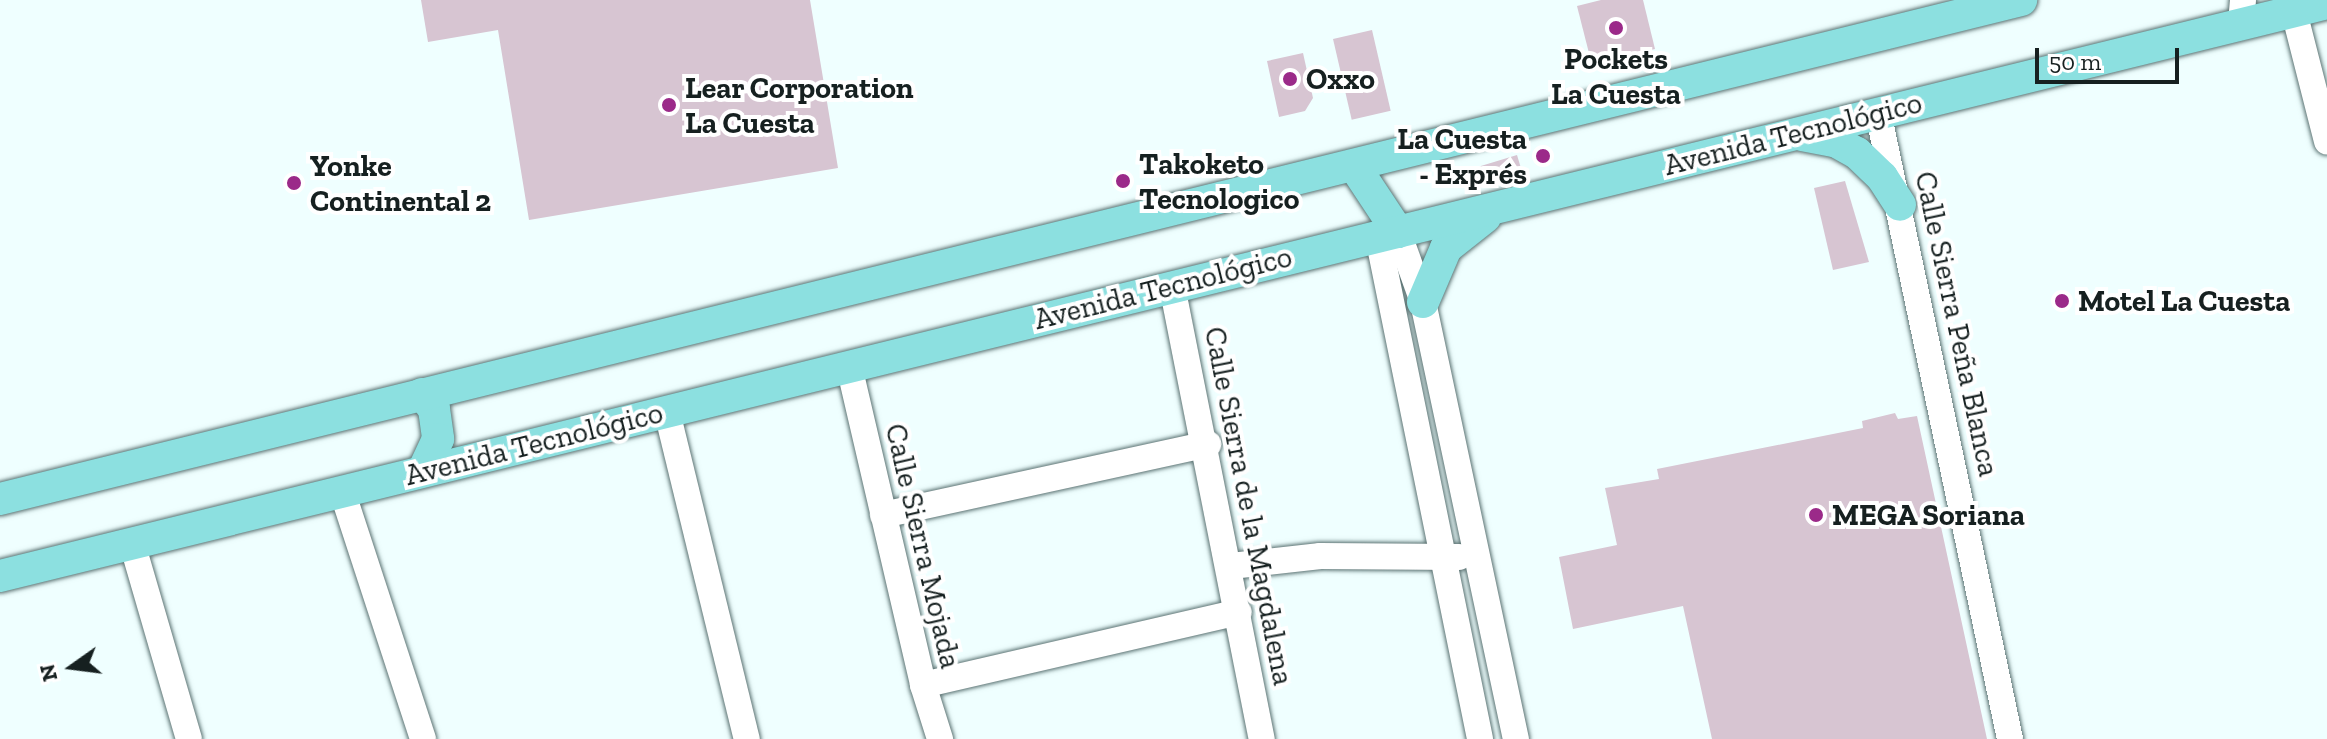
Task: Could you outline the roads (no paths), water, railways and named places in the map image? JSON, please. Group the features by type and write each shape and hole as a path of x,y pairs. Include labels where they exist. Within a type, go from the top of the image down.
{"main road":[{"path":"0,499 856,284 1355,167 2021,0"},
{"name":"Avenida Tecnológico","path":"0,576 1799,134 2242,11 2327,3"},
{"path":"1799,134 1837,142 1857,153 1882,177 1900,205"},
{"path":"1355,167 1388,234"},
{"path":"1423,302 1446,248 1497,209"},
{"path":"422,394 434,409 438,439 423,471"}],"street":[{"path":"2292,5 2327,141"},
{"name":"Calle Sierra Peña Blanca","path":"1878,112 2010,739"},
{"path":"1388,234 1423,302 1516,739"},
{"path":"1388,234 1443,560 1480,739"},
{"name":"Calle Sierra de la Magdalena","path":"1172,286 1208,444 1262,739"},
{"name":"Calle Sierra Mojada","path":"849,366 923,685 940,739"},
{"path":"667,412 747,739"},
{"path":"883,515 1208,444"},
{"path":"342,491 423,739"},
{"path":"132,543 189,739"},
{"path":"1231,566 1320,556 1443,560 1477,555"},
{"path":"923,685 1239,612"}],"place":[{"name":"Pockets La Cuesta","path":"1616,28"},
{"name":"Oxxo","path":"1290,79"},
{"name":"Lear Corporation La Cuesta","path":"669,105"},
{"name":"La Cuesta - Exprés","path":"1543,156"},
{"name":"Takoketo Tecnologico","path":"1123,181"},
{"name":"Yonke Continental 2","path":"294,183"},
{"name":"Motel La Cuesta","path":"2062,301"},
{"name":"MEGA Soriana","path":"1816,515"}]}
